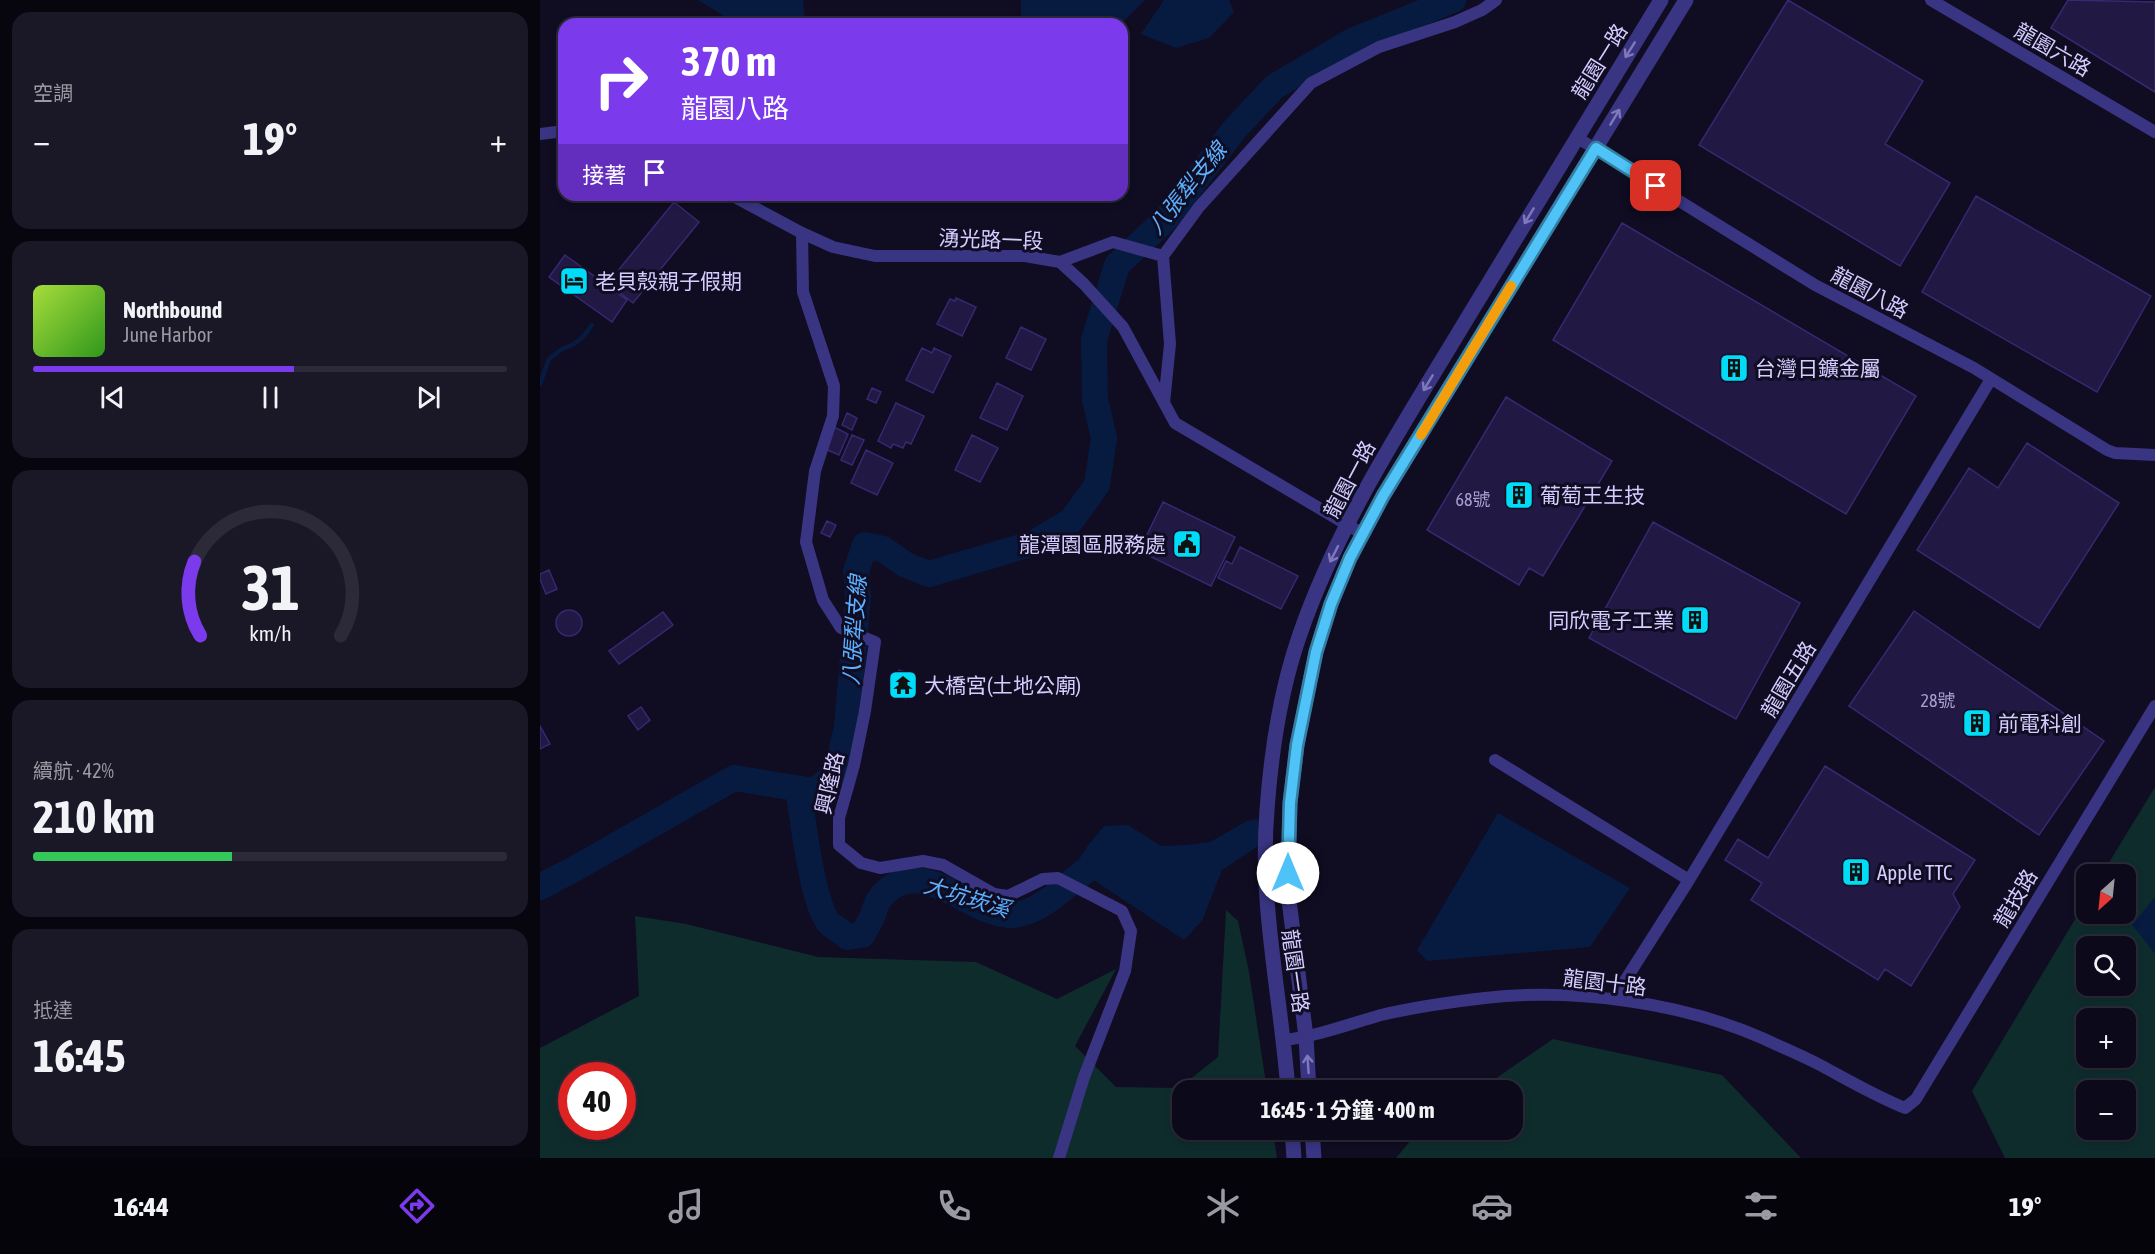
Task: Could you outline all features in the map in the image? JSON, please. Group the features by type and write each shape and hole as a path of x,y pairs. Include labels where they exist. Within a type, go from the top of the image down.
{"street":[{"path":"1164,403 1170,344 1163,256 1199,207 1311,83 1379,47 1455,22 1482,10 1496,0"},
{"name":"龍園一路","path":"1287,1080 1267,909 1266,821 1280,714 1299,636 1324,573 1389,449 1661,0"},
{"name":"龍園一路","path":"1308,1080 1306,1037 1288,892 1290,803 1297,745 1316,652 1331,604 1350,558 1390,486 1686,0"},
{"name":"龍園六路","path":"1930,0 2155,132"},
{"path":"540,134 558,132"},
{"name":"龍園八路","path":"1576,137 1815,285 1991,379 2107,450 2115,453 2155,454"},
{"name":"湧光路一段","path":"742,201 832,247 875,255 1025,256 1060,262 1084,284 1123,327 1175,423 1363,534"},
{"name":"興隆路","path":"802,233 803,292 834,386 833,416 815,471 806,542 824,600 841,628 875,642 854,765 839,818 839,845 861,863 880,868 923,861 943,865 993,894 1008,896 1043,879 1058,878 1122,911 1131,931 1125,971 1084,1077 1059,1158"},
{"path":"1060,262 1113,242 1163,256"},
{"name":"龍園五路","path":"1614,998 1689,880 1991,379"},
{"name":"龍技路","path":"1905,1108 1916,1099 2155,706"},
{"path":"1495,760 1689,880"},
{"name":"龍園十路","path":"1284,1040 1306,1037 1383,1015 1432,1005 1487,998 1545,995 1614,998 1700,1017 1758,1037 1817,1064 1884,1100 1905,1108"},
{"path":"1293,1140 1294,1158"},
{"path":"1313,1140 1314,1158"}],"green space":[{"path":"2155,787 2155,1158 2005,1158 1972,1091 2076,918 2076,924 2136,924 2136,864 2108,864"},
{"path":"1226,910 1238,921 1249,972 1265,1080 1189,1080 1218,1057"},
{"path":"635,916 686,924 818,957 976,962 1057,999 1116,969 1075,1046 1116,1087 1172,1088 1172,1140 1274,1140 1277,1158 540,1158 540,1048 639,996"},
{"path":"1553,1039 1722,1075 1801,1158 1396,1158 1411,1140 1523,1140 1523,1080 1494,1080"}],"water":[{"path":"698,0 803,0 804,18 725,18"},
{"path":"1021,0 1145,0 1127,18 1021,18"},
{"path":"1164,0 1229,0 1234,12 1209,38 1176,48 1141,34"},
{"path":"1498,813 1630,888 1590,947 1427,961 1417,950"},
{"path":"1258,819 1258,846 1222,870 1202,921 1184,940 1074,867 1104,826 1128,825 1161,846 1186,845 1210,842 1247,821"},
{"path":"2155,897 2155,954 2132,925 2136,924 2136,920"}],"building":[{"path":"1788,0 1923,81 1885,144 1950,183 1900,266 1699,145"},
{"path":"2068,0 2155,2 2155,92 2051,28"},
{"path":"1976,196 2151,296 2097,392 1922,292"},
{"path":"674,202 699,222 633,303 608,283"},
{"name":"台灣日鑛金屬","path":"1622,223 1916,396 1846,514 1553,340"},
{"path":"565,255 627,300 612,322 549,277"},
{"path":"956,298 976,307 962,336 937,324 950,299 955,301"},
{"path":"1021,327 1046,339 1031,370 1006,358"},
{"path":"922,348 932,353 934,348 951,356 933,393 906,380"},
{"path":"997,383 1023,396 1007,430 980,418"},
{"path":"872,388 881,392 876,403 867,399"},
{"name":"葡萄王生技","path":"1506,397 1612,461 1543,576 1529,568 1519,585 1427,530"},
{"path":"896,403 924,416 911,444 906,442 903,448 893,444 891,448 878,441"},
{"path":"847,413 857,418 852,430 842,425"},
{"path":"832,426 848,434 839,455 825,449"},
{"path":"852,435 864,440 852,465 841,460"},
{"path":"972,435 998,448 980,482 955,470"},
{"path":"2027,443 2119,503 2039,628 1917,550 1969,468 1998,488"},
{"path":"866,450 893,463 877,495 851,483"},
{"name":"龍潭園區服務處","path":"1163,502 1235,537 1211,586 1139,551"},
{"path":"827,521 836,525 830,537 821,533"},
{"name":"同欣電子工業","path":"1653,522 1800,603 1736,719 1589,638"},
{"path":"1240,547 1298,576 1281,609 1218,578 1226,561 1232,564"},
{"path":"549,570 557,589 546,594 540,574"},
{"path":"569,610 578,614 582,623 578,632 569,636 560,632 556,623 560,614"},
{"name":"前電科創","path":"1914,611 2104,741 2039,835 1849,706"},
{"path":"663,612 673,625 619,664 609,651"},
{"name":"大橋宮(土地公廟)","path":"899,670 914,675 906,699 891,694"},
{"path":"641,707 650,720 638,730 628,716"},
{"path":"540,726 550,744 540,749"},
{"name":"Apple TTC","path":"1825,766 1975,860 1953,894 1960,907 1911,986 1885,969 1878,980 1751,900 1762,883 1725,860 1738,839 1768,858"}],"waterway":[{"name":"八張犁支線","path":"540,887 734,778 814,791 836,774 847,727 858,596 856,571 865,545 883,549 906,565 929,574 1034,543 1071,521 1097,485 1104,438 1095,399 1094,340 1117,265 1166,219 1234,130 1274,87 1352,41 1453,0"},
{"path":"540,384 549,359 583,337 592,325"},
{"name":"大坑崁溪","path":"798,789 813,879 823,913 829,923 848,937 862,935 880,898 895,885 910,881 927,882 993,912 1009,915 1030,911 1039,906 1084,872"}],"slow traffic":[{"path":"1421,435 1511,286"}],"place":[{"name":"老貝殼親子假期","path":"574,281"},
{"name":"台灣日鑛金屬","path":"1734,368"},
{"name":"葡萄王生技","path":"1519,495"},
{"name":"龍潭園區服務處","path":"1187,544"},
{"name":"同欣電子工業","path":"1695,620"},
{"name":"大橋宮(土地公廟)","path":"903,685"},
{"name":"前電科創","path":"1977,723"},
{"name":"Apple TTC","path":"1856,872"}],"route":[{"path":"1288,873 1290,803 1297,745 1316,652 1331,604 1350,558 1383,496 1596,148 1656,186"}]}
